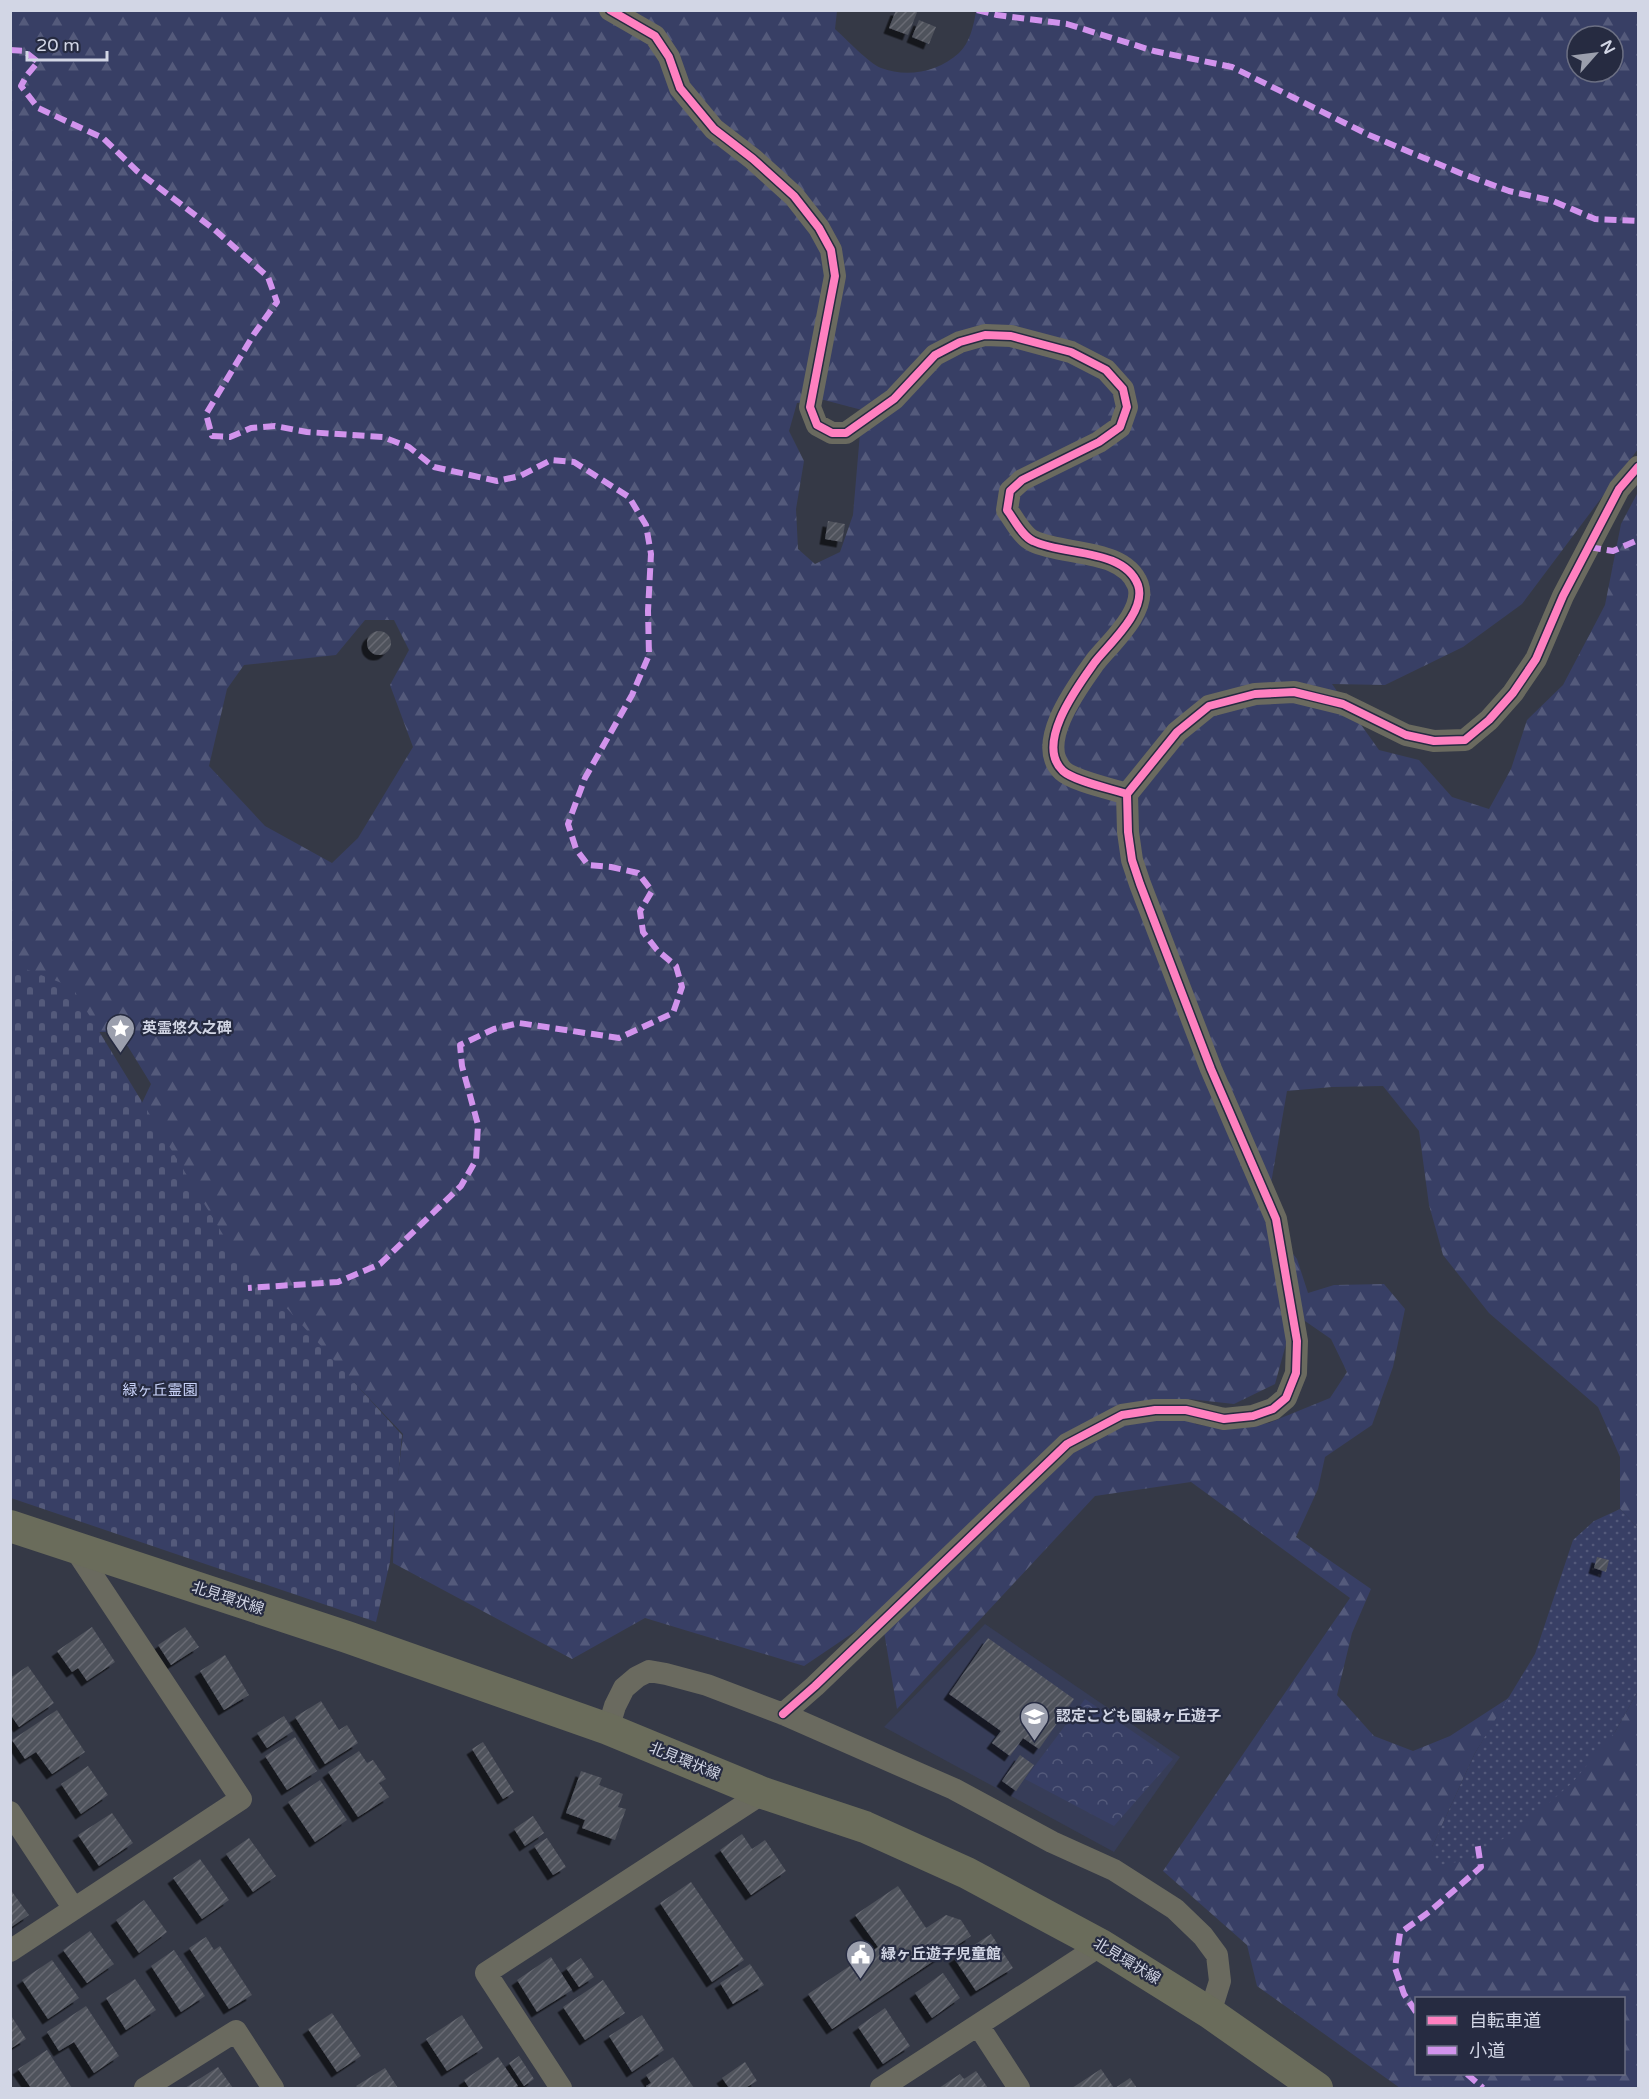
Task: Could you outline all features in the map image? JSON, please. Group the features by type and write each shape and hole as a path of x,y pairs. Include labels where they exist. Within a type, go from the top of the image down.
{"main road":[{"name":"北見環状線","path":"12,1528 347,1637 608,1729 763,1793 883,1835 967,1874 1101,1945 1210,2013 1317,2088"}],"street":[{"path":"610,10 655,36 669,57 680,88 707,121 794,196 819,228 831,250 835,276 810,407 817,425 832,433 846,433 894,399 935,355 960,342 985,335 1011,336 1071,352 1106,370 1123,389 1127,406 1120,427 1099,442 1022,480 1010,491 1007,510 1031,541 1114,560 1130,570 1139,587 1138,603 1125,629 1096,661 1070,700 1053,742 1054,756 1062,771 1073,777 1128,794"},
{"path":"783,1714 1067,1444 1122,1415 1155,1410 1186,1410 1224,1419 1253,1416 1273,1409 1286,1398 1296,1373 1297,1341 1276,1219 1211,1069 1140,884 1132,860 1128,832 1128,794 1177,732 1209,706 1255,694 1294,692 1342,704 1406,735 1434,741 1465,740 1489,720 1513,693 1536,659 1563,596 1619,489 1638,467"},
{"path":"10,1951 241,1799 75,1549"},
{"path":"608,1729 615,1706 624,1688 649,1671 707,1684 783,1714 954,1790 1052,1842 1114,1870 1175,1909 1203,1936 1217,1955 1220,1982 1210,2013"},
{"path":"561,2088 486,1973 763,1793"},
{"path":"10,1812 74,1909"},
{"path":"881,2088 1101,1945"},
{"path":"978,2025 1019,2088"},
{"path":"145,2088 236,2031 273,2088"}],"shaded area":[{"name":"認定こども園緑ヶ丘遊子","path":"985,1624 1180,1757 1114,1852 884,1727"}],"green space":[{"path":"10,11 837,11 835,29 876,66 901,73 912,73 942,65 959,53 969,39 976,11 1638,11 1638,449 1522,604 1463,647 1385,685 1332,684 1379,750 1419,760 1452,797 1489,809 1511,769 1527,720 1563,685 1605,605 1621,524 1638,492 1638,1528 1620,1509 1620,1457 1598,1407 1489,1313 1443,1255 1429,1205 1419,1131 1383,1086 1287,1091 1265,1218 1297,1259 1308,1293 1334,1285 1384,1284 1405,1309 1393,1367 1372,1425 1325,1457 1318,1489 1296,1537 1371,1589 1352,1633 1337,1695 1374,1736 1413,1751 1450,1736 1510,1697 1475,1753 1432,1847 1615,1732 1638,1691 1638,2088 1400,2088 1257,1986 1247,1945 1163,1871 1350,1598 1191,1482 1095,1496 897,1709 881,1614 804,1666 645,1618 572,1659 393,1563 395,1500 403,1434 228,1250 141,1105 151,1084 119,1032 93,1032 11,971","holes":["824,400 862,410 853,515 840,552 815,564 798,549 796,509 804,461 789,431 797,403","365,620 394,620 409,650 390,685 413,747 358,838 332,863 265,826 209,766 227,689 244,665 336,655","1305,1321 1331,1339 1347,1372 1330,1398 1269,1423 1224,1429 1195,1424 1189,1399 1234,1404 1275,1384 1286,1344"]},
{"name":"緑ヶ丘霊園","path":"10,963 72,987 230,1246 402,1435 390,1562 376,1622 11,1498"},
{"path":"1620,1509 1638,1528 1638,1691 1615,1732 1572,1783 1521,1827 1472,1859 1436,1866 1432,1847 1475,1753 1535,1654 1573,1540 1594,1521"},
{"path":"1085,1699 1173,1759 1114,1826 1025,1779"}],"building":[{"path":"896,10 918,10 908,35 889,28"},
{"path":"919,20 936,27 929,44 912,37"},
{"path":"828,521 845,524 842,542 825,539"},
{"path":"379,631 388,634 391,643 388,652 379,655 370,652 367,643 370,634"},
{"path":"1597,1557 1609,1560 1606,1572 1594,1568"},
{"path":"92,1627 115,1662 87,1681 78,1668 72,1672 57,1651"},
{"path":"185,1627 199,1647 171,1665 158,1645"},
{"path":"988,1638 1074,1699 1039,1749 1023,1738 1010,1756 992,1743 1001,1731 949,1694"},
{"path":"225,1655 249,1695 224,1710 200,1671"},
{"path":"28,1666 54,1703 19,1727 10,1714 10,1678"},
{"path":"321,1701 339,1730 347,1725 358,1743 325,1764 295,1717"},
{"path":"57,1710 85,1752 52,1774 36,1752 25,1759 12,1740"},
{"path":"284,1716 293,1731 267,1748 257,1733"},
{"path":"295,1737 317,1771 287,1790 265,1756"},
{"path":"483,1742 514,1792 503,1799 472,1749"},
{"path":"359,1751 367,1763 373,1760 386,1779 379,1783 389,1797 358,1817 328,1772"},
{"path":"1020,1755 1034,1765 1016,1791 1002,1781"},
{"path":"88,1766 108,1795 81,1814 61,1784"},
{"path":"581,1771 602,1778 599,1785 623,1794 618,1807 626,1809 615,1840 582,1828 585,1820 566,1813"},
{"path":"320,1780 347,1820 315,1842 288,1802"},
{"path":"112,1813 133,1843 99,1866 78,1835"},
{"path":"533,1816 544,1833 525,1846 514,1829"},
{"path":"742,1834 752,1849 765,1840 786,1871 751,1895 720,1850"},
{"path":"249,1838 276,1876 253,1892 226,1854"},
{"path":"547,1838 566,1867 553,1875 534,1846"},
{"path":"200,1859 229,1900 202,1919 173,1878"},
{"path":"691,1882 744,1960 712,1982 660,1903"},
{"path":"898,1886 926,1928 946,1915 961,1920 971,1936 832,2029 808,1994 878,1947 855,1915"},
{"path":"10,1889 29,1915 10,1928"},
{"path":"144,1900 167,1932 139,1953 116,1920"},
{"path":"90,1931 114,1964 87,1983 63,1950"},
{"path":"991,1934 1013,1968 976,1991 954,1958"},
{"path":"206,1937 214,1950 220,1946 252,1995 229,2009 189,1948"},
{"path":"174,1950 205,1996 181,2012 151,1966"},
{"path":"551,1957 572,1990 537,2012 517,1980"},
{"path":"581,1958 594,1977 579,1987 566,1968"},
{"path":"52,1960 79,1998 48,2019 22,1980"},
{"path":"750,1964 764,1985 733,2004 720,1983"},
{"path":"943,1973 960,1998 932,2018 915,1993"},
{"path":"135,1979 156,2010 126,2030 106,1998"},
{"path":"603,1980 625,2013 585,2040 563,2007"},
{"path":"86,2006 119,2056 94,2073 74,2042 59,2051 47,2032"},
{"path":"885,2008 910,2046 883,2064 858,2027"},
{"path":"332,2013 361,2056 337,2072 308,2029"},
{"path":"10,2014 26,2039 10,2049"},
{"path":"462,2015 483,2048 447,2071 426,2039"},
{"path":"642,2015 664,2050 632,2072 609,2036"},
{"path":"47,2050 72,2088 31,2088 18,2069"},
{"path":"519,2056 534,2079 524,2086 509,2063"},
{"path":"498,2057 518,2086 514,2088 469,2088 464,2080"},
{"path":"673,2057 694,2088 647,2088 646,2086 651,2083 646,2075"},
{"path":"745,2062 757,2081 745,2088 729,2088 722,2078"},
{"path":"218,2067 233,2088 185,2088"},
{"path":"385,2068 398,2088 358,2088 356,2086"},
{"path":"1101,2069 1114,2088 1072,2088"},
{"path":"976,2071 988,2088 939,2088 960,2074 964,2079"},
{"path":"1130,2078 1137,2088 1115,2088"}],"marked path":[{"path":"977,10 997,15 1067,24 1154,51 1232,67 1369,135 1460,173 1509,191 1553,201 1595,219 1638,221"},
{"path":"10,50 24,51 38,62 21,86 38,108 103,138 137,171 215,230 268,277 277,302 254,334 206,414 212,436 230,437 251,428 275,426 307,432 383,437 409,447 434,467 497,481 520,476 551,460 574,462 629,497 646,525 651,554 648,611 649,655 632,695 585,778 568,824 576,849 588,865 638,873 652,891 640,911 643,932 657,950 676,966 682,987 673,1013 619,1038 519,1023 494,1029 460,1045 462,1066 478,1125 476,1160 461,1186 380,1264 338,1282 248,1288"},
{"path":"1589,547 1613,551 1638,540"},
{"path":"1415,2010 1404,1994 1395,1968 1400,1933 1429,1912 1481,1867 1477,1841"},
{"path":"1468,2075 1483,2088"}],"cycle path":[{"path":"610,10 655,36 669,57 680,88 714,129 753,159 794,196 819,228 831,250 835,276 810,407 817,425 832,433 846,433 894,399 935,355 960,342 985,335 1011,336 1071,352 1106,370 1123,389 1127,407 1120,427 1099,442 1022,480 1010,491 1007,510 1029,539 1046,546 1107,559 1131,573 1138,585 1139,595 1132,616 1079,685 1062,715 1053,746 1055,760 1068,775 1127,794"},
{"path":"783,1714 1067,1444 1122,1415 1155,1410 1186,1410 1224,1419 1253,1416 1273,1409 1286,1398 1296,1373 1297,1341 1276,1219 1211,1069 1140,884 1132,860 1128,832 1127,794 1177,732 1209,706 1255,694 1294,692 1343,704 1406,735 1434,741 1465,740 1489,720 1513,693 1536,659 1563,596 1619,489 1638,467"}],"place":[{"name":"英霊悠久之碑","path":"121,1054"},
{"name":"認定こども園緑ヶ丘遊子","path":"1035,1742"},
{"name":"緑ヶ丘遊子児童館","path":"860,1980"}]}
